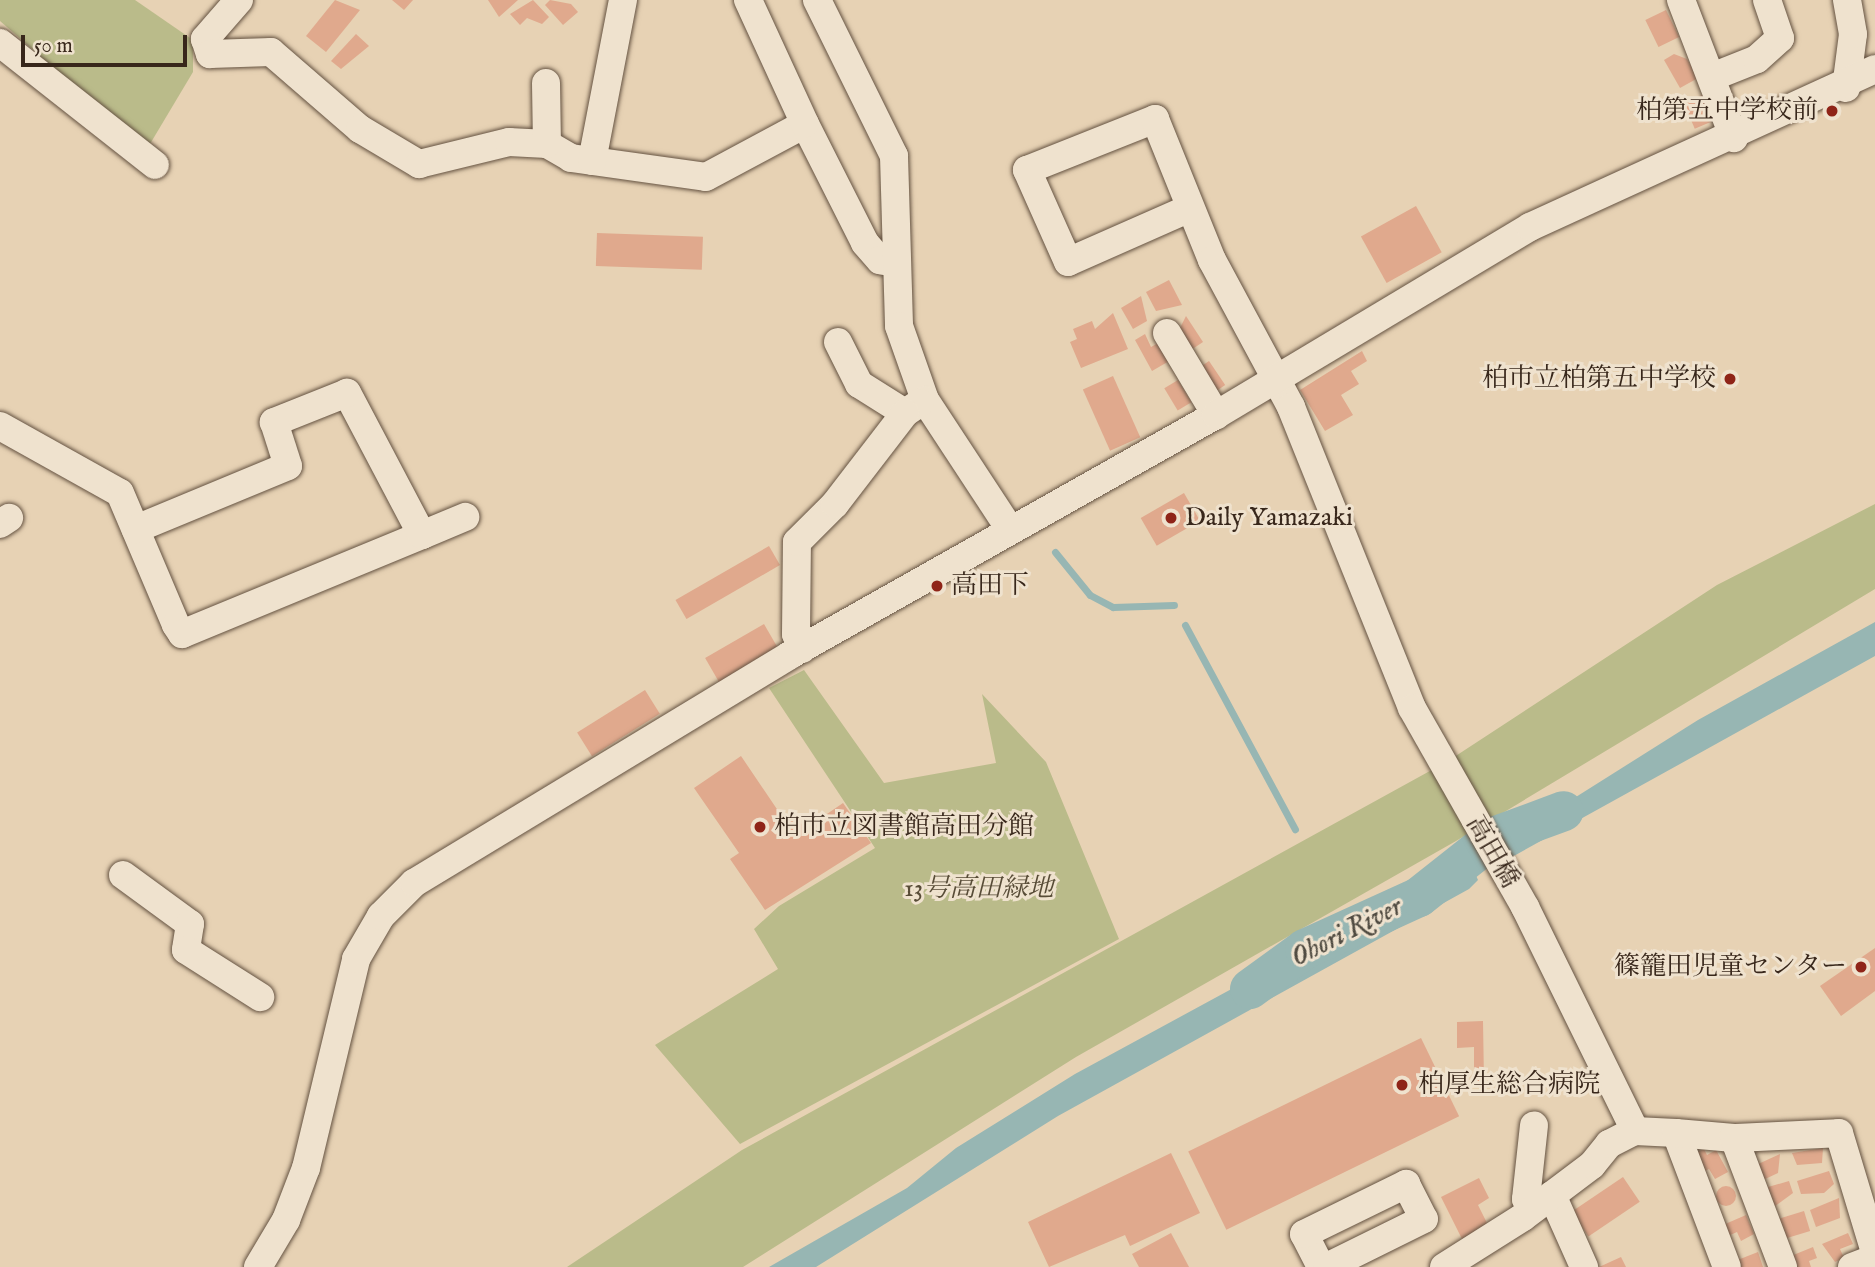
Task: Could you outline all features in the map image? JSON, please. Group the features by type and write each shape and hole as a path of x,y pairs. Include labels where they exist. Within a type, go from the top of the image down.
{"street":[{"path":"239,0 205,39 210,54 271,52 360,130 419,164 509,142 547,144 571,158 706,177 805,124"},
{"path":"592,161 623,0"},
{"path":"748,0 805,124 865,243 880,260 894,262"},
{"path":"1681,0 1734,138"},
{"path":"1712,76 1757,59 1780,38 1767,0"},
{"path":"1846,88 1853,34 1847,0"},
{"path":"828,4 894,156 894,262 898,326 915,406 1009,528"},
{"path":"0,43 155,165"},
{"path":"258,1267 306,1168 344,991 381,916 414,883 460,851 802,649 1009,528 1216,415 1530,227 1846,88 1875,69"},
{"path":"546,83 547,144"},
{"name":"高田橋","path":"1188,209 1068,262 1027,170 1155,119 1188,209 1278,378 1412,709 1525,907 1635,1131"},
{"path":"1167,332 1216,415"},
{"path":"838,342 859,384 915,406"},
{"path":"136,529 288,466 274,422 347,393 422,535"},
{"path":"802,649 796,634 797,542 835,504 915,406"},
{"path":"0,426 120,493 183,634 465,517"},
{"path":"123,876 190,923 186,950 260,997"},
{"path":"1534,1125 1526,1199 1543,1202 1584,1267"},
{"path":"1448,1266 1543,1202 1609,1144 1635,1131 1734,1138 1839,1133 1875,1252"},
{"path":"1676,1133 1727,1267"},
{"path":"1734,1138 1783,1267"},
{"path":"1321,1267 1304,1234 1406,1184 1424,1219 1327,1267"},
{"path":"1852,1267 1875,1258"}],"green space":[{"path":"0,0 135,0 193,40 193,72 147,149 0,21"},
{"path":"1875,504 1875,589 1456,841 1076,1057 743,1267 567,1267 742,1150 1448,761 1717,585"},
{"name":"13号高田緑地","path":"804,670 884,783 996,763 982,694 1046,762 1119,939 740,1144 655,1045 778,969 754,929 779,906 875,848 769,688"}],"water":[{"path":"1875,622 1875,656 1512,857 1494,839 1541,819 1698,720"},
{"path":"1469,860 1478,880 1469,889 1058,1116 816,1267 769,1267 907,1188 956,1148 1075,1074"}],"building":[{"path":"335,0 360,10 326,52 306,36"},
{"path":"392,0 413,0 404,10"},
{"path":"488,0 518,0 499,17"},
{"path":"533,0 549,17 542,24 527,18 520,25 510,14"},
{"path":"550,0 571,4 578,12 563,25 545,5"},
{"path":"1666,10 1679,37 1658,47 1645,20"},
{"path":"356,34 369,46 341,69 331,61"},
{"path":"1674,54 1687,59 1698,78 1680,88 1664,60"},
{"path":"1705,94 1716,120 1695,129 1684,103"},
{"path":"1416,206 1442,252 1387,283 1361,237"},
{"path":"597,233 703,237 702,270 596,266"},
{"path":"1169,280 1182,305 1156,311 1146,292"},
{"path":"1141,296 1147,321 1133,329 1121,308"},
{"path":"1113,313 1128,349 1081,368 1070,342 1077,339 1073,329 1092,321 1095,329"},
{"path":"1186,316 1203,342 1188,352 1177,334"},
{"path":"1145,334 1151,347 1160,342 1171,360 1152,371 1135,340"},
{"path":"1362,351 1367,361 1351,371 1359,384 1341,395 1353,415 1325,431 1300,390"},
{"path":"1209,361 1225,385 1212,394 1196,370"},
{"path":"1113,376 1140,437 1110,451 1083,389"},
{"path":"1178,380 1191,402 1178,411 1164,388"},
{"path":"1184,493 1200,521 1157,546 1141,518"},
{"path":"769,546 780,565 686,619 675,600"},
{"path":"764,624 778,648 719,682 705,658"},
{"path":"645,690 660,714 592,756 577,732"},
{"path":"741,756 785,821 795,815 805,829 843,803 871,843 765,910 730,859 739,853 694,788"},
{"name":"篠籠田児童センター","path":"1875,948 1875,991 1841,1016 1820,986"},
{"path":"1483,1021 1484,1081 1474,1081 1474,1047 1457,1048 1457,1022"},
{"name":"柏厚生総合病院","path":"1421,1038 1459,1116 1226,1230 1188,1152"},
{"path":"1823,1148 1822,1163 1797,1165 1792,1153"},
{"path":"1704,1149 1707,1155 1716,1150 1728,1172 1715,1179 1709,1169 1705,1171 1695,1153"},
{"path":"1171,1153 1200,1213 1130,1246 1125,1235 1049,1267 1028,1222"},
{"path":"1780,1154 1778,1173 1763,1180 1756,1165"},
{"path":"1829,1171 1834,1184 1824,1193 1801,1194 1797,1181"},
{"path":"1623,1177 1640,1202 1588,1237 1572,1212"},
{"path":"1479,1178 1489,1198 1478,1205 1488,1225 1462,1239 1441,1197"},
{"path":"1789,1181 1793,1193 1774,1207 1768,1187"},
{"path":"1726,1186 1733,1189 1736,1196 1733,1203 1726,1206 1719,1203 1716,1196 1719,1189"},
{"path":"1839,1198 1840,1218 1816,1227 1810,1210"},
{"path":"1804,1211 1810,1231 1781,1240 1775,1220"},
{"path":"1746,1215 1754,1234 1741,1241 1737,1232 1728,1236 1723,1225"},
{"path":"1171,1233 1189,1267 1139,1267 1132,1254"},
{"path":"1848,1233 1853,1244 1840,1249 1844,1258 1835,1262 1822,1244"},
{"path":"1813,1247 1817,1258 1809,1261 1811,1267 1790,1267 1786,1258"},
{"path":"1758,1252 1763,1267 1737,1267 1735,1261"},
{"path":"1621,1257 1626,1267 1599,1267"}],"waterway":[{"path":"1055,552 1090,595 1113,607 1174,605"},
{"path":"1185,625 1295,829"},
{"name":"Ohori River","path":"1250,989 1305,949 1419,897 1496,836 1564,811"}],"place":[{"name":"柏第五中学校前","path":"1832,111"},
{"name":"柏市立柏第五中学校","path":"1730,379"},
{"name":"Daily Yamazaki","path":"1171,518"},
{"name":"高田下","path":"937,586"},
{"name":"柏市立図書館高田分館","path":"760,827"},
{"name":"篠籠田児童センター","path":"1861,967"},
{"name":"柏厚生総合病院","path":"1402,1085"}]}
